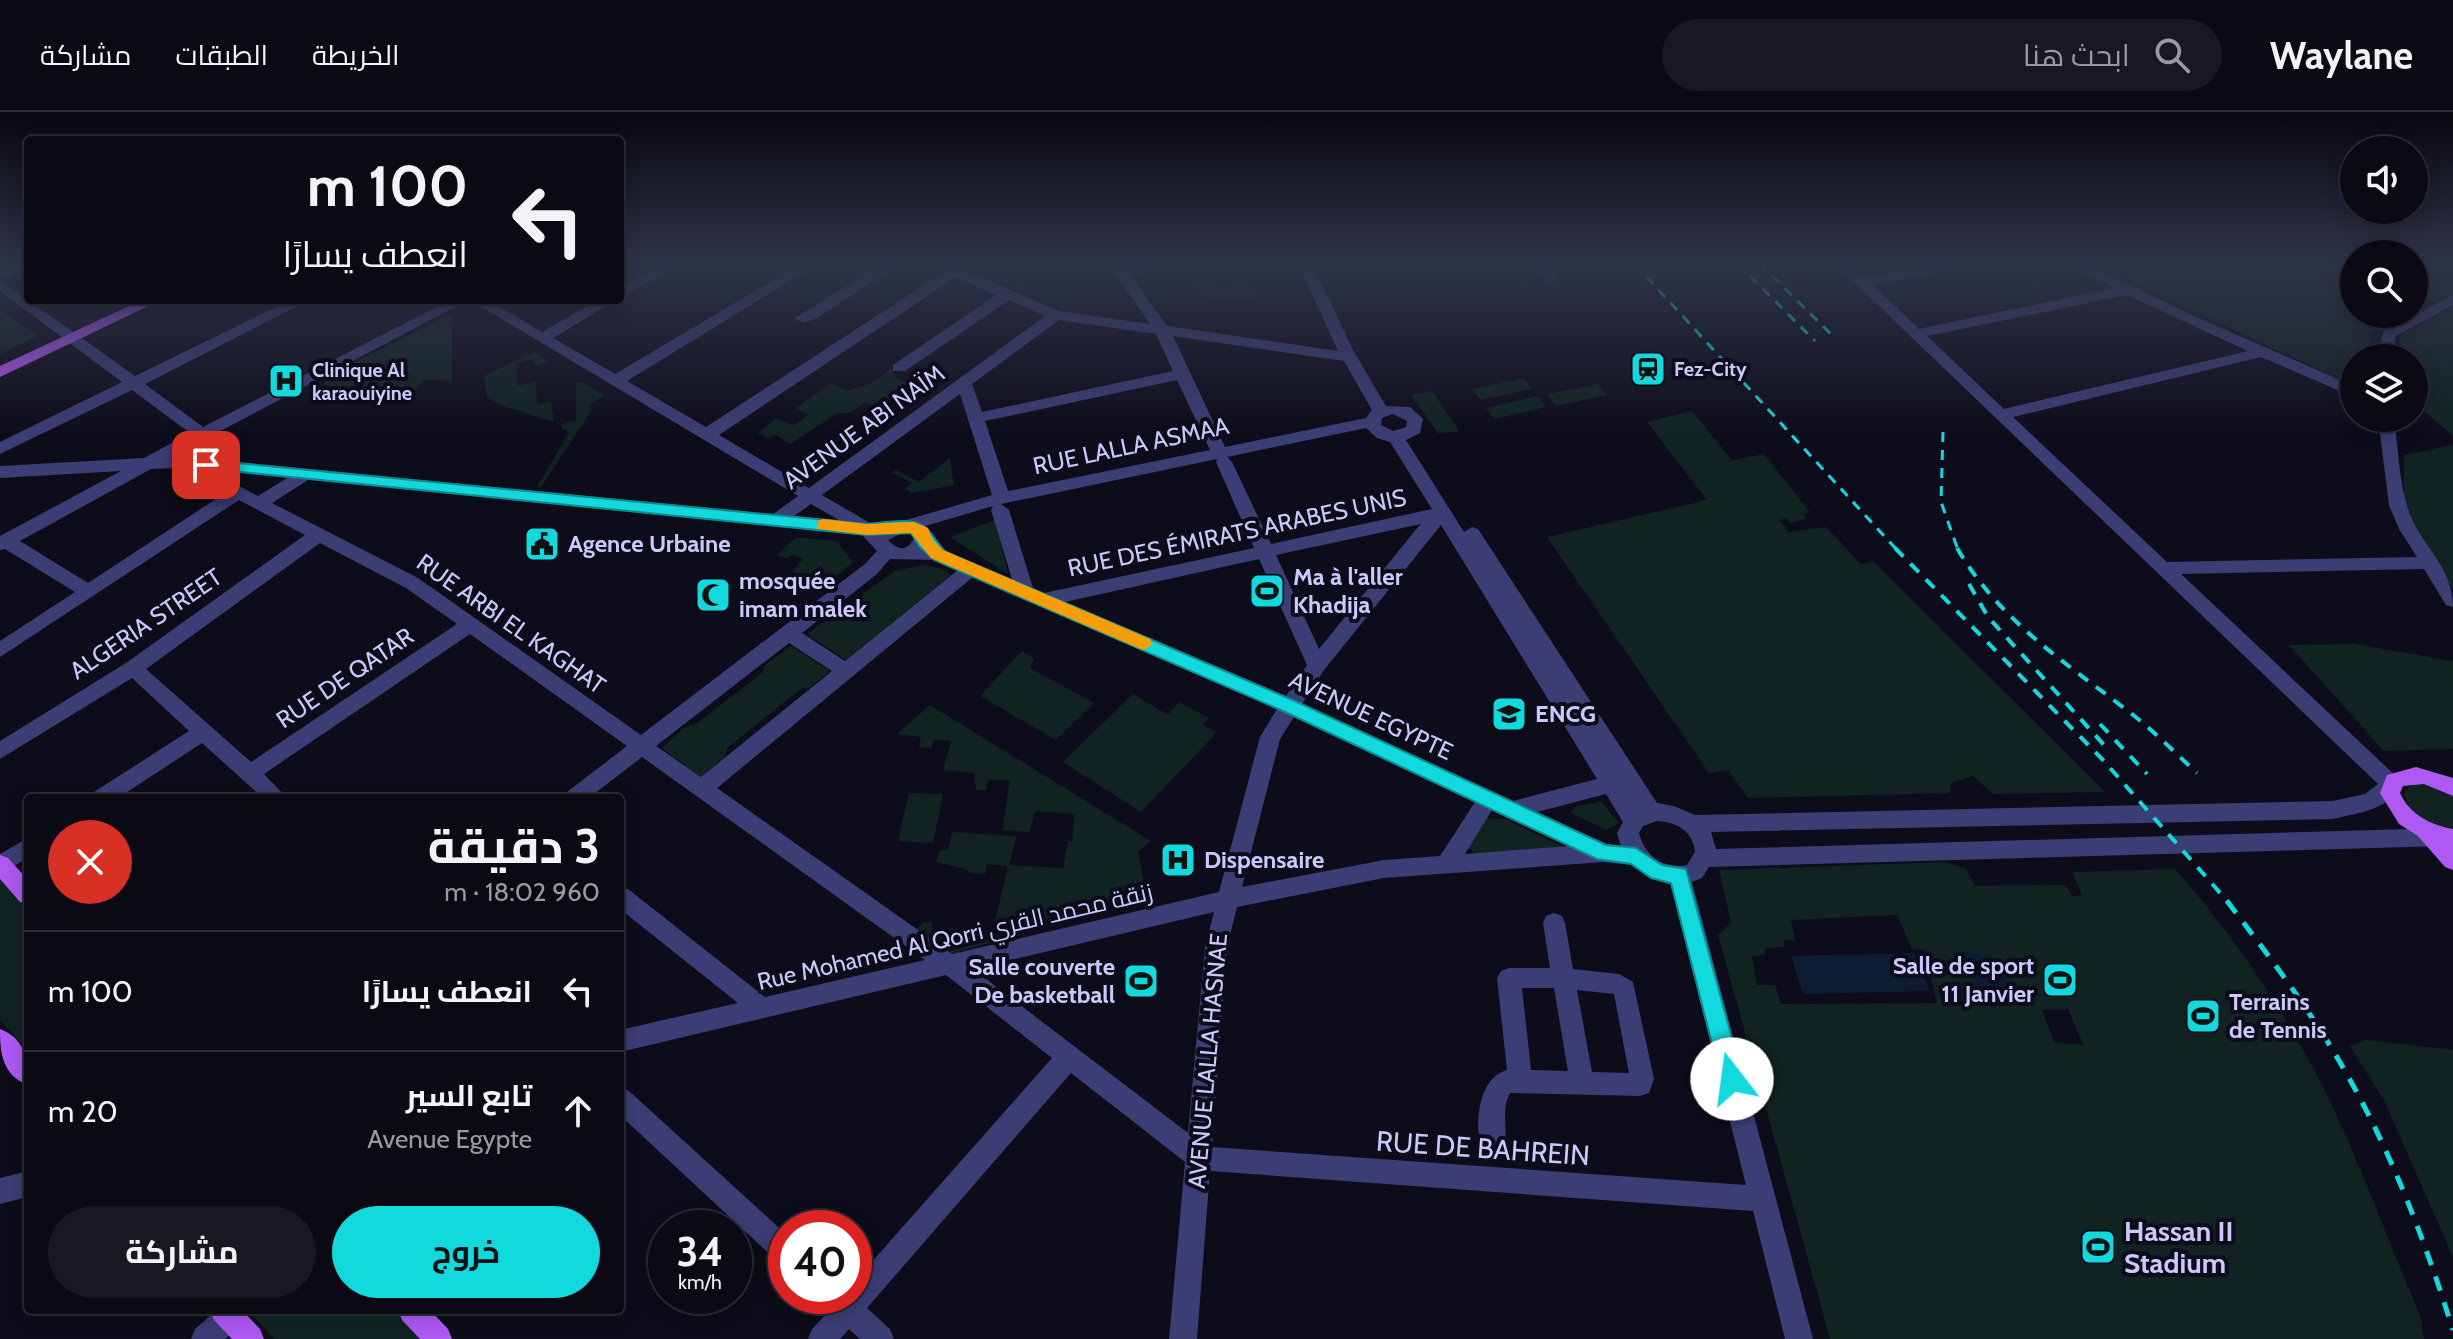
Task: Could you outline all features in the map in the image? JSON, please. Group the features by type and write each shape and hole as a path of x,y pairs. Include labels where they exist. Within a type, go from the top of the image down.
{"main road":[{"path":"0,372 98,320"},
{"path":"0,364 105,320"},
{"path":"2453,788 2443,778 2404,775 2390,786 2392,801 2397,809 2438,835 2453,861"},
{"path":"0,864 24,891"},
{"path":"0,1040 24,1069"},
{"path":"228,1314 250,1339"},
{"path":"416,1314 438,1339"}],"street":[{"path":"50,320 202,434 204,446 233,467"},
{"path":"0,449 260,320"},
{"path":"3,542 422,320"},
{"path":"512,320 867,529 910,548"},
{"path":"543,338 574,320"},
{"path":"617,380 717,320"},
{"path":"708,434 880,320"},
{"path":"899,368 969,320"},
{"name":"AVENUE ABI NAÏM","path":"777,520 1049,320"},
{"path":"1101,320 1347,354"},
{"path":"1123,320 1159,327"},
{"path":"1154,320 1222,457 1317,665"},
{"path":"1331,320 1347,354 1388,424 1611,784 1643,817"},
{"path":"1345,320 1388,424 1643,817"},
{"path":"1693,824 2333,810 2371,801 2390,786 1901,320"},
{"path":"1915,334 1981,320"},
{"path":"2193,320 2340,386"},
{"path":"2386,344 2389,334 2414,320"},
{"path":"1999,415 2262,352"},
{"path":"976,418 1182,374"},
{"path":"964,383 1033,596"},
{"name":"RUE LALLA ASMAA","path":"899,528 1388,424"},
{"path":"2388,432 2398,505 2408,529 2453,600"},
{"path":"0,472 179,462 867,529 899,528"},
{"name":"RUE ARBI EL KAGHAT","path":"179,462 412,583 950,965 1200,1158"},
{"path":"98,465 117,480"},
{"path":"258,504 307,473"},
{"path":"0,650 236,494"},
{"name":"RUE LALLA ASMAA","path":"910,548 1001,504"},
{"name":"RUE DES ÉMIRATS ARABES UNIS","path":"1033,596 1444,513"},
{"name":"AVENUE LALLA HASNAE","path":"1183,1339 1216,947 1270,737 1317,665 1424,531 1444,513"},
{"path":"899,528 886,535 910,548"},
{"name":"AVENUE EGYPTE","path":"899,528 919,530 910,548 971,569 1289,706 1604,853"},
{"name":"ALGERIA STREET","path":"0,751 133,668 318,535"},
{"path":"3,542 89,592"},
{"path":"579,794 871,569 910,548"},
{"path":"2161,568 2431,563"},
{"path":"700,790 971,569"},
{"name":"RUE DE QATAR","path":"249,774 470,625"},
{"path":"788,633 845,670"},
{"path":"133,668 272,794"},
{"path":"107,794 203,732"},
{"path":"1512,810 1611,784"},
{"path":"1447,864 1488,799"},
{"path":"1674,814 1693,824 1705,842 1704,858 1696,869 1679,875 1658,872 1636,856 1628,836 1643,817 1674,814"},
{"path":"1704,858 2438,835"},
{"path":"0,864 24,849"},
{"name":"Rue Mohamed Al Qorri زنقة محمد القري","path":"624,1040 1226,900 1384,869 1604,853 1636,856"},
{"path":"1679,875 1797,1336"},
{"path":"624,899 762,1008"},
{"path":"1554,923 1582,1083"},
{"path":"1493,1149 1495,1093 1499,1084 1505,1081 1637,1087 1642,1079 1625,989 1619,984 1564,978 1509,978 1520,1081"},
{"path":"872,1269 1069,1057"},
{"path":"624,1103 768,1235"},
{"name":"RUE DE BAHREIN","path":"1200,1158 1762,1199"},
{"path":"0,1191 24,1185"},
{"path":"205,1339 226,1314"},
{"path":"822,1339 834,1314"},
{"path":"852,1314 880,1339"}],"green space":[{"path":"0,320 15,320 39,336 0,354"},
{"path":"438,320 452,320 452,381 423,380 406,395 383,399 334,392 322,379"},
{"path":"2213,320 2340,320 2340,328 2377,328 2371,331 2370,344 2340,344 2340,379"},
{"path":"2428,320 2453,320 2453,436 2428,415 2428,344 2401,344 2400,335 2413,328 2428,328"},
{"path":"535,352 549,362 535,366 533,359 516,363 518,386 536,382 537,405 551,402 554,422 487,398 484,376"},
{"path":"891,368 897,379 912,385 877,408 866,402 850,413 837,413 791,444 775,435 768,439 758,433 776,419 794,425 808,415 796,408 831,383 846,391 870,384"},
{"path":"1524,378 1532,389 1480,400 1472,389"},
{"path":"581,382 604,395 589,406 592,410 541,487 537,487 569,432 562,429 561,424 576,421 576,384"},
{"path":"1598,384 1607,395 1556,406 1548,394"},
{"path":"1432,391 1458,432 1438,433 1413,398 1413,394"},
{"path":"1538,396 1546,407 1494,419 1486,408"},
{"path":"1692,411 1732,460 1764,454 1810,512 1803,514 1806,519 1791,523 1786,518 1779,520 1789,532 1826,527 1861,564 1873,561 2105,792 1993,794 1973,776 1951,783 1950,793 1748,798 1728,770 1709,773 1547,537 1707,500 1647,422"},
{"path":"2453,445 2453,590 2404,510 2404,455"},
{"path":"950,458 954,485 912,493 905,489 912,483 892,473 896,470 919,482"},
{"path":"995,520 1008,574 950,537"},
{"path":"796,537 836,541 853,562 825,585 792,572 803,559 777,555"},
{"path":"924,565 942,569 951,575 846,660 807,634 895,571"},
{"path":"2354,644 2453,661 2453,749 2384,751 2289,645"},
{"path":"791,646 830,671 809,688 802,688 727,748 725,757 701,777 662,748 685,727 696,724 762,673 765,665"},
{"path":"1022,651 1034,658 1030,668 1094,703 1056,740 980,696"},
{"path":"1133,694 1168,715 1179,702 1209,718 1203,725 1217,732 1141,812 1063,762"},
{"path":"930,705 1151,841 1138,852 1147,899 947,955 914,931 924,922 932,922 932,928 993,930 1008,866 987,864 985,874 970,873 966,869 936,862 940,850 948,850 952,832 1017,836 1009,865 1063,868 1068,841 1072,841 1074,814 1035,811 1030,832 1002,830 1010,780 988,780 986,790 976,790 974,773 943,770 951,741 934,740 931,748 919,747 921,737 897,734"},
{"path":"2427,783 2453,795 2453,828 2422,818 2407,802 2404,794 2411,784"},
{"path":"909,793 943,794 933,843 898,841"},
{"path":"1601,801 1619,823 1606,830 1571,813 1575,807"},
{"path":"1485,818 1505,819 1580,855 1484,862 1469,848 1472,832"},
{"name":"Hassan II Stadium","path":"1946,862 1966,869 1975,886 2066,885 2072,896 2082,895 2072,872 2175,869 2254,971 2320,1081 2421,1318 2424,1339 1830,1339 1718,935 1731,922 1719,870","holes":["1897,915 1912,949 1924,950 1937,1003 1781,1004 1775,985 1757,985 1752,956 1765,955 1765,948 1784,947 1784,940 1795,941 1791,920","2068,1009 2083,1044 2083,1045 2054,1042 2042,1010"]},
{"path":"0,864 24,891 24,1047 0,1020"},
{"path":"2366,1040 2453,1050 2453,1257 2384,1100 2350,1046"},
{"path":"252,1314 416,1314 438,1339 274,1339"}],"water":[{"path":"1964,952 1991,959 2000,969 2010,996 1978,995"},
{"path":"1915,953 1930,991 1803,994 1791,956"}],"railway":[{"path":"1686,320 1897,550"},
{"path":"1794,320 1815,341"},
{"path":"1817,320 1833,336"},
{"path":"1943,432 1941,502 1958,549"},
{"path":"1895,548 2103,760 2229,903"},
{"path":"1958,549 1992,597 2012,618 2155,733 2197,773"},
{"path":"1969,584 1988,617 2105,746"},
{"path":"2100,724 2147,774"},
{"path":"2227,901 2304,1005 2362,1102 2406,1198 2453,1330"}],"slow traffic":[{"path":"823,525 867,529 914,528 922,532 924,542 937,554 1144,644"}],"place":[{"name":"Fez-City","path":"1648,369"},
{"name":"Clinique Al karaouiyine","path":"286,381"},
{"name":"Agence Urbaine","path":"542,544"},
{"name":"Ma à l'aller Khadija","path":"1267,591"},
{"name":"mosquée imam malek","path":"713,595"},
{"name":"ENCG","path":"1509,714"},
{"name":"Dispensaire","path":"1178,860"},
{"name":"Salle de sport 11 Janvier","path":"2060,980"},
{"name":"Salle couverte De basketball","path":"1141,981"},
{"name":"Terrains de Tennis","path":"2203,1016"},
{"name":"Hassan II Stadium","path":"2098,1247"}],"route":[{"path":"206,465 867,529 909,527 919,530 924,542 940,556 1289,706 1604,853 1636,856 1645,866 1658,872 1679,875 1732,1079"}]}
